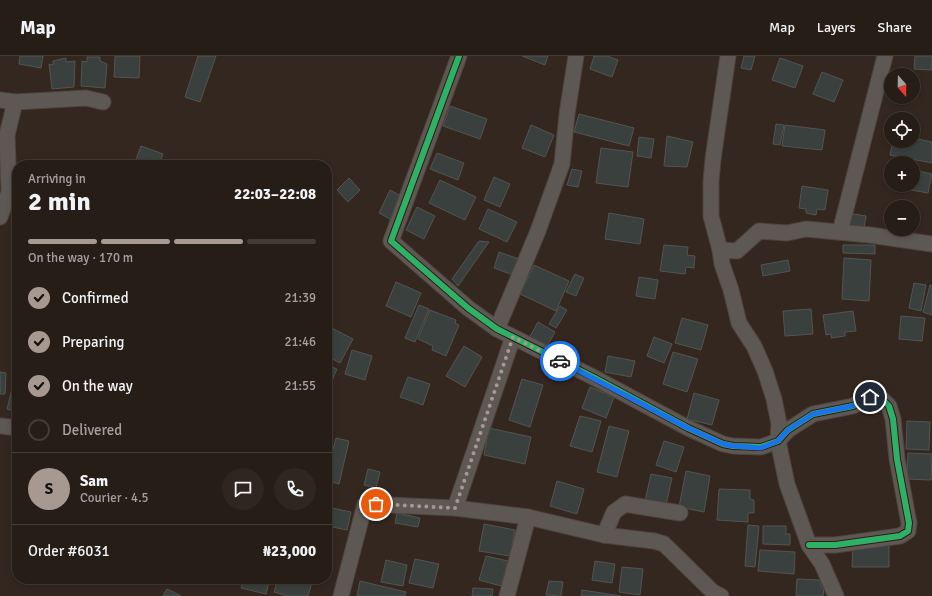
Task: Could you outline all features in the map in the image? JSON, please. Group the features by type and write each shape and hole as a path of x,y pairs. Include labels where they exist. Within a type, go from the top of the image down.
{"street":[{"path":"459,56 391,241 468,308 497,329 593,377 688,428 723,444 739,447 761,448 778,441 788,430 813,414 853,406 870,397 881,398 889,406 893,419 897,459 909,523 908,531 900,536 835,545 809,545"},
{"path":"497,329 538,231 562,164 567,114 576,56"},
{"path":"728,56 711,181 711,216 722,264 731,290 739,322 754,346 765,371 774,399 779,424 778,441 787,484 809,545 822,564 836,596"},
{"path":"840,232 884,56"},
{"path":"0,100 15,102 86,98 104,102"},
{"path":"0,217 9,192 8,135 15,102"},
{"path":"720,250 738,251 759,231 786,233 806,229 932,244"},
{"path":"455,508 513,337"},
{"path":"342,596 365,504 455,508 528,517 604,535 654,541 664,544 713,592 721,596"},
{"path":"604,535 614,512 625,504 680,513"},
{"path":"507,596 528,517"}],"building":[{"path":"20,56 43,56 41,68 19,64"},
{"path":"115,56 140,56 139,78 114,77"},
{"path":"198,56 216,56 200,102 185,97"},
{"path":"522,56 548,56 545,65"},
{"path":"594,56 607,56 618,60 612,77 590,69"},
{"path":"744,56 755,56 751,70 741,68"},
{"path":"915,56 932,56 932,70 914,68"},
{"path":"87,57 100,57 100,61 107,64 105,88 81,86 82,61 87,62"},
{"path":"66,58 66,62 75,61 74,87 52,89 49,64 53,65 53,61"},
{"path":"780,58 803,66 795,88 772,80"},
{"path":"822,72 843,80 834,102 813,94"},
{"path":"450,106 487,119 480,139 443,126"},
{"path":"579,114 634,128 629,146 574,132"},
{"path":"776,124 784,125 780,145 773,144"},
{"path":"531,125 554,135 545,157 522,148"},
{"path":"785,125 825,130 822,150 782,146"},
{"path":"667,136 693,142 687,167 664,166"},
{"path":"639,137 654,139 651,158 637,156"},
{"path":"920,139 932,142 932,163 920,161 920,156 890,155 892,148 920,148"},
{"path":"141,146 163,154 161,160 136,160"},
{"path":"601,148 633,152 628,187 596,183"},
{"path":"437,153 464,163 458,180 430,169"},
{"path":"572,169 582,171 578,187 567,185"},
{"path":"920,171 932,174 928,193 920,192"},
{"path":"494,177 510,184 500,207 484,200"},
{"path":"349,178 360,190 348,202 337,190"},
{"path":"440,180 476,197 465,220 429,203"},
{"path":"802,186 828,190 825,210 817,209 816,215 806,213 806,209 799,208"},
{"path":"390,190 401,196 390,219 379,213"},
{"path":"417,207 435,216 424,239 406,230"},
{"path":"488,209 517,222 507,242 479,229"},
{"path":"609,213 644,219 640,244 605,239"},
{"path":"847,213 866,216 864,228 845,226"},
{"path":"479,241 489,242 458,286 452,279"},
{"path":"664,245 688,247 687,255 695,256 694,268 686,267 685,274 660,271"},
{"path":"843,245 875,245 875,254 843,253"},
{"path":"499,252 519,259 513,275 494,268"},
{"path":"844,258 871,260 869,301 842,299"},
{"path":"788,260 790,271 763,276 761,265"},
{"path":"534,265 569,281 556,311 520,294"},
{"path":"575,274 584,278 576,296 566,292"},
{"path":"639,277 658,280 655,299 636,296"},
{"path":"396,282 421,293 411,317 386,306"},
{"path":"914,283 926,285 921,311 909,308"},
{"path":"930,285 932,286 932,315 923,312"},
{"path":"419,305 429,309 415,342 405,338"},
{"path":"560,306 567,310 556,328 549,324"},
{"path":"811,309 813,334 785,336 783,311"},
{"path":"430,310 456,320 455,323 459,325 446,356 432,350 433,346 418,339"},
{"path":"853,311 856,331 845,332 845,336 831,338 831,334 826,335 823,315"},
{"path":"901,316 925,318 922,341 899,339"},
{"path":"682,318 708,325 701,350 675,343"},
{"path":"538,322 555,332 546,348 529,338"},
{"path":"332,328 353,339 340,363 332,359"},
{"path":"654,337 672,344 664,363 647,356"},
{"path":"464,346 482,357 465,387 446,376"},
{"path":"352,350 372,356 365,380 345,374"},
{"path":"673,352 698,359 687,392 663,384"},
{"path":"608,356 635,361 631,377 605,372"},
{"path":"332,367 337,369 332,380"},
{"path":"0,372 6,373 5,394 0,394"},
{"path":"408,377 430,384 423,405 400,397"},
{"path":"522,379 543,385 530,427 509,420"},
{"path":"590,387 614,397 606,418 582,408"},
{"path":"12,389 12,410 7,409"},
{"path":"694,393 719,400 712,425 687,419"},
{"path":"580,416 601,421 592,452 570,446"},
{"path":"907,421 930,422 929,450 906,449"},
{"path":"609,426 629,431 617,477 597,472"},
{"path":"489,428 531,437 525,464 484,455"},
{"path":"336,438 349,441 339,484 332,482 332,453"},
{"path":"664,441 684,447 676,472 656,465"},
{"path":"908,453 932,454 931,480 907,479"},
{"path":"368,469 380,472 376,488 364,485"},
{"path":"686,471 710,476 704,512 679,507"},
{"path":"651,474 672,478 666,505 645,501"},
{"path":"557,481 584,489 577,514 550,506"},
{"path":"719,489 750,490 750,499 754,500 754,513 748,513 748,522 717,520"},
{"path":"332,508 351,512 347,530 332,527"},
{"path":"397,513 420,518 418,527 395,523"},
{"path":"484,524 515,530 510,556 479,551"},
{"path":"748,525 759,526 755,567 745,566"},
{"path":"763,526 786,526 786,534 790,534 790,545 763,544"},
{"path":"853,544 889,544 889,567 852,567"},
{"path":"760,550 795,552 794,574 758,571"},
{"path":"486,556 508,561 501,586 479,580"},
{"path":"415,559 439,564 433,588 409,583"},
{"path":"386,560 407,565 403,586 381,582"},
{"path":"595,561 615,564 612,583 592,580"},
{"path":"622,567 643,569 640,595 619,592"},
{"path":"797,579 821,580 821,587 824,587 823,596 796,596"},
{"path":"360,581 406,592 405,596 357,596"},
{"path":"549,581 563,582 561,596 546,595"},
{"path":"242,584 269,584 266,594 241,588"},
{"path":"276,584 312,584 308,596 287,596 274,592"},
{"path":"473,588 493,589 492,596 472,596"},
{"path":"167,589 181,596 163,596"},
{"path":"582,590 621,596 581,596"}],"cycle path":[{"path":"459,56 391,241 468,308 497,329 593,377 688,428 723,444 733,446 761,447 778,441 788,430 813,414 853,406 870,397 881,398 889,406 893,419 897,459 909,523 908,531 900,536 835,545 809,545"}],"way so far":[{"path":"376,504 455,508 513,337 560,361"}],"route":[{"path":"560,361 688,428 723,444 733,446 761,448 778,441 788,430 813,414 832,412 853,406 870,397"}]}
